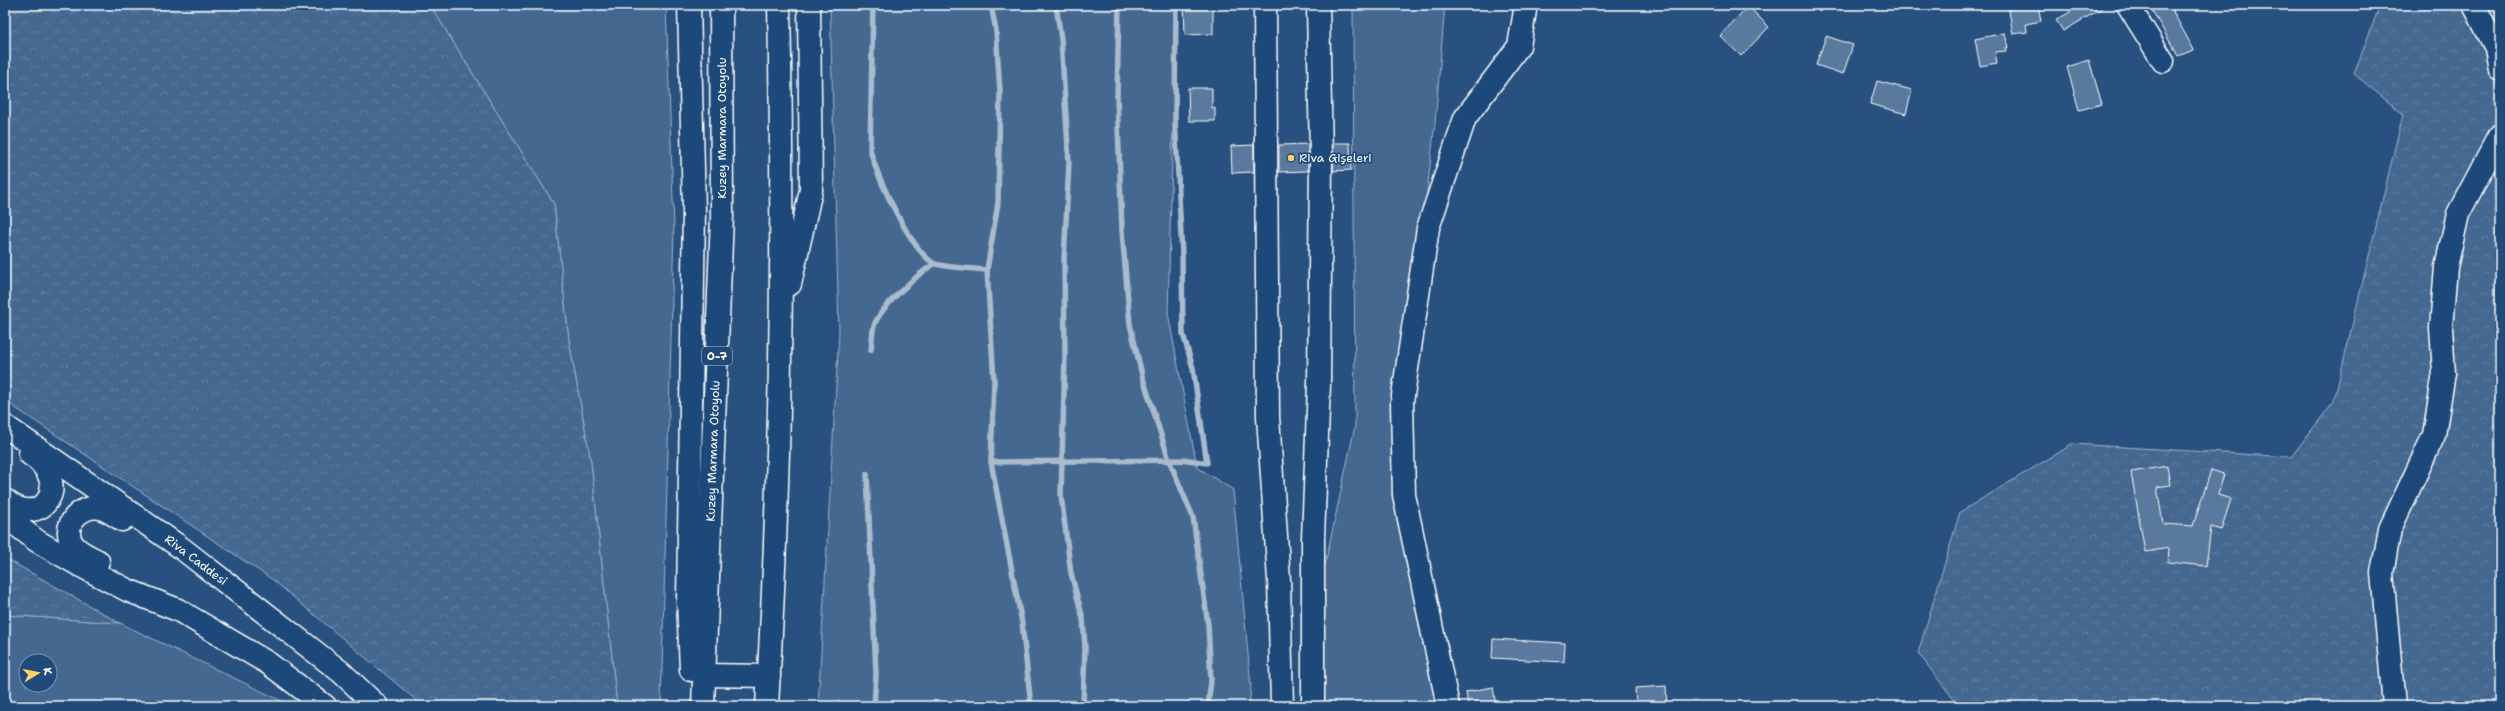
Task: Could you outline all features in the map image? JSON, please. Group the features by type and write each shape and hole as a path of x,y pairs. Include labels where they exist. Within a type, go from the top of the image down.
{"main road":[{"path":"689,5 694,211 688,601 693,706"},
{"name":"Kuzey Marmara Otoyolu","path":"703,706 722,216 720,5"},
{"path":"768,706 776,564 781,323 779,5"},
{"path":"781,323 811,190 809,5"},
{"path":"1265,5 1268,417 1279,580 1282,706"},
{"path":"1313,706 1313,538 1319,384 1321,157 1318,5"},
{"path":"1448,706 1404,495 1402,402 1428,228 1465,118 1519,46 1526,5"},
{"path":"2128,5 2163,61"},
{"path":"2474,5 2496,48 2500,69"},
{"path":"2394,706 2382,573 2390,529 2434,435 2444,372 2441,328 2446,267 2458,214 2500,135"},
{"name":"Riva Caddesi","path":"5,426 180,547 341,672 377,706"},
{"path":"5,438 35,458 46,469 52,480 52,491 40,508 27,511 11,505 5,500"},
{"path":"232,587 191,565 101,508 88,508 76,515 71,522 69,530 74,545 88,556 136,582 178,610 268,663 325,706"},
{"path":"5,516 37,541 79,565 126,590 178,610"},
{"path":"704,675 769,676"}],"green space":[{"path":"5,5 430,5 554,204 569,341 591,462 617,706 423,706 273,580 5,401"},
{"path":"430,5 666,5 674,227 661,706 617,706 591,462 569,341 554,204"},
{"path":"830,5 1176,5 1168,313 1197,467 1233,490 1251,687 1249,706 818,706 839,332"},
{"path":"1353,5 1445,5 1435,123 1392,493 1436,706 1325,706 1321,583 1355,426"},
{"path":"2380,5 2500,5 2500,706 1959,706 1918,653 1960,512 2073,444 2291,457 2334,401 2403,114 2354,74"},
{"path":"5,558 120,623 5,615"},
{"path":"5,615 120,623 292,706 5,706"}],"building":[{"path":"1184,5 1213,5 1213,34 1185,35"},
{"path":"2008,5 2038,5 2041,21 2026,24 2027,32 2013,34"},
{"path":"2082,5 2108,5 2063,31 2056,20"},
{"path":"2149,5 2176,5 2173,12 2194,50 2178,56"},
{"path":"1748,6 1769,27 1741,56 1720,36"},
{"path":"2005,33 2008,48 2005,48 2006,51 1995,52 1997,63 1980,66 1975,39"},
{"path":"1826,36 1853,45 1843,74 1816,65"},
{"path":"2089,60 2102,104 2079,110 2067,67"},
{"path":"1877,81 1912,90 1906,114 1870,104"},
{"path":"1188,88 1212,88 1212,108 1215,108 1215,121 1189,121"},
{"path":"1333,143 1350,143 1351,170 1333,171"},
{"path":"1308,144 1308,171 1279,172 1279,145"},
{"path":"1254,145 1254,172 1232,173 1231,146"},
{"path":"2167,466 2170,485 2157,487 2163,524 2193,526 2211,470 2224,474 2218,495 2231,499 2221,530 2211,527 2206,566 2168,562 2169,548 2145,552 2131,472"},
{"path":"1493,639 1565,643 1564,662 1492,658"},
{"path":"1666,686 1667,706 1636,706 1635,688"},
{"path":"1493,687 1496,706 1468,706 1466,692"}],"waterway":[{"path":"873,5 870,149 879,176 904,227 924,255 933,263 950,267 987,270"},
{"path":"991,5 996,31 1000,92 998,203 987,270 994,381 991,462 1022,623 1031,706"},
{"path":"1056,5 1061,39 1069,163 1064,261 1065,357 1061,495 1071,573 1083,619 1085,648 1083,706"},
{"path":"1119,5 1117,97 1122,231 1130,324 1142,375 1169,460 1193,517 1208,625 1211,680 1208,706"},
{"path":"991,462 1189,460 1207,463 1193,368 1183,334 1182,255 1175,117 1176,5"},
{"path":"871,350 874,326 883,310 909,283 934,264"},
{"path":"867,474 876,674 874,706"}],"place":[{"name":"Riva Gişeleri","path":"1291,158"}]}
